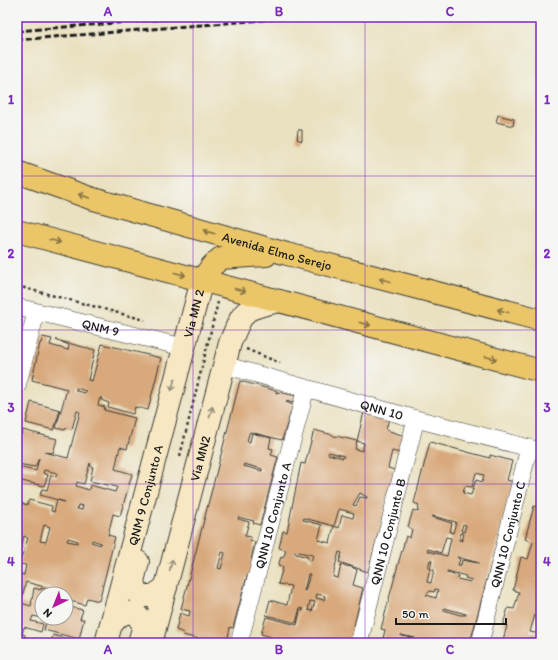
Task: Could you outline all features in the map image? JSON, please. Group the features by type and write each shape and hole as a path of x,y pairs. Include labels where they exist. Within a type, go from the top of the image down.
{"main road":[{"name":"Avenida Elmo Serejo","path":"17,172 90,198 287,254 541,320"},
{"path":"17,231 541,371"},
{"path":"212,283 212,266 221,258 287,254"},
{"name":"Via MN 2","path":"186,339 212,283"},
{"name":"Via MN2","path":"151,643 224,365 220,341 242,314 252,308 279,301"},
{"name":"QNM 9 Conjunto A","path":"109,634 186,339"},
{"path":"163,426 156,493 133,581 136,592 142,596 153,596 166,587"},
{"path":"109,634 122,614 136,614 144,625 140,643"}],"street":[{"name":"QNM 9","path":"17,307 36,312 186,339"},
{"path":"17,386 36,312"},
{"name":"QNN 10","path":"224,365 416,419 535,450"},
{"name":"QNN 10 Conjunto A","path":"239,643 306,388"},
{"name":"QNN 10 Conjunto B","path":"359,643 416,419"},
{"name":"QNN 10 Conjunto C","path":"480,643 535,450"}],"path":[{"path":"178,463 220,341 212,283"},
{"path":"17,286 151,322"},
{"path":"186,339 220,341 281,364"}],"building":[{"path":"498,115 514,119 513,126 496,122"},
{"path":"298,130 302,130 302,141 297,139"},
{"path":"43,337 52,339 50,345 68,350 69,345 56,340 95,350 88,380 92,381 102,344 161,358 148,410 135,407 133,414 108,407 109,403 101,400 102,398 100,398 98,405 105,407 104,410 135,418 127,449 120,447 115,469 132,474 120,516 113,514 108,535 115,537 99,601 87,598 85,605 74,602 74,586 41,586 26,582 21,601 17,600 17,573 24,575 26,565 19,564 28,538 24,536 19,555 17,554 17,522 19,512 17,512 17,502 27,505 29,500 52,506 51,511 54,512 57,500 65,502 40,495 42,489 47,490 51,475 56,477 57,473 44,470 43,473 48,475 44,486 17,480 17,467 36,471 39,458 35,467 17,464 18,433 22,434 23,430 57,439 53,453 44,452 68,458 80,412 77,411 72,429 66,428 65,430 56,428 67,389 32,380 40,343","holes":["76,388 86,391 85,393 76,391","90,463 91,467 93,467 90,481 117,487 115,492 90,485 89,490 76,486 77,482 84,484","78,505 83,506 82,510 77,509","44,525 50,527 46,542 40,541","68,538 78,541 77,543 67,541","92,540 101,543 100,545 91,542"]},
{"path":"240,381 277,391 276,393 279,392 296,396 294,403 286,401 293,405 282,440 250,432 247,441 250,442 252,433 271,438 269,448 273,449 271,455 278,457 260,525 253,523 254,521 238,517 238,519 249,522 245,536 251,537 250,540 255,542 251,559 255,561 251,577 247,576 233,628 230,627 227,643 215,643 183,635 184,633 176,630 180,613 189,616 190,611 181,609","holes":["244,464 262,469 262,471 243,466","222,552 225,553 221,569 218,568"]},
{"path":"31,402 60,410 54,430 26,423"},
{"path":"364,412 389,419 386,430 405,436 400,453 392,451 388,468 395,470 368,572 339,562 342,553 339,552 336,563 333,577 338,578 341,565 352,567 357,570 353,585 363,588 350,643 286,643 286,641 285,643 269,643 271,637 261,634 266,617 297,625 300,610 303,611 303,609 300,608 296,623 266,615 270,600 287,605 291,586 278,584 283,567 278,566 281,557 283,558 286,550 279,548 283,531 287,532 301,463 305,464 314,430 333,435 335,437 357,441","holes":["357,441 364,443 362,451 355,449","329,452 344,456 343,458 328,454","360,493 367,497 360,497 356,506 353,505","339,509 354,513 353,518 342,515 339,528 334,526","304,518 334,526 330,543 318,540 322,525 303,520","294,551 313,555 311,561 308,560 308,557 296,554","308,574 310,574 305,591","317,594 325,596 324,600 316,598","310,601 315,602 312,611 308,610"]},
{"path":"430,442 490,458 490,455 512,461 507,480 513,482 470,643 382,643 385,630 381,629 399,561 406,536 410,538 412,529 408,527 413,510 418,512 419,505 414,503","holes":["476,473 484,475 482,482 476,480 471,495 463,493 465,486 472,487","432,516 456,522 453,533 450,532 452,523 432,517","463,524 466,525 464,532 461,531","461,533 464,534 462,541 459,540","446,537 451,538 447,556 427,551 428,549 441,553","457,557 479,563 462,560 461,565 458,565 460,559","430,560 432,561 430,569 428,568","430,569 434,570 431,583 427,582","447,571 466,576 465,578 472,580 471,582 457,579 458,576 447,573","435,589 438,590 436,598 426,595 430,591 434,592","444,608 466,615 460,615 444,610"]},
{"path":"540,493 541,542 538,541 538,543 541,544 541,580 536,580 541,582 541,617 535,615 530,632 541,634 541,643 534,643 535,639 529,638 528,643 502,643 507,626 503,625 508,608 514,609 519,592 513,590 521,557 528,559 533,542 525,539 534,506 537,507"},
{"path":"34,588 34,616 31,621 34,622 34,626 42,626 41,632 24,627 22,634 25,635 25,640 34,643 17,643 17,602 31,606"},
{"path":"74,608 83,610 80,619 84,619 79,639 44,630 45,626 74,626"},
{"path":"53,635 78,642 51,643"}],"railway":[{"path":"17,31 188,17"},
{"path":"17,40 299,17"}]}
